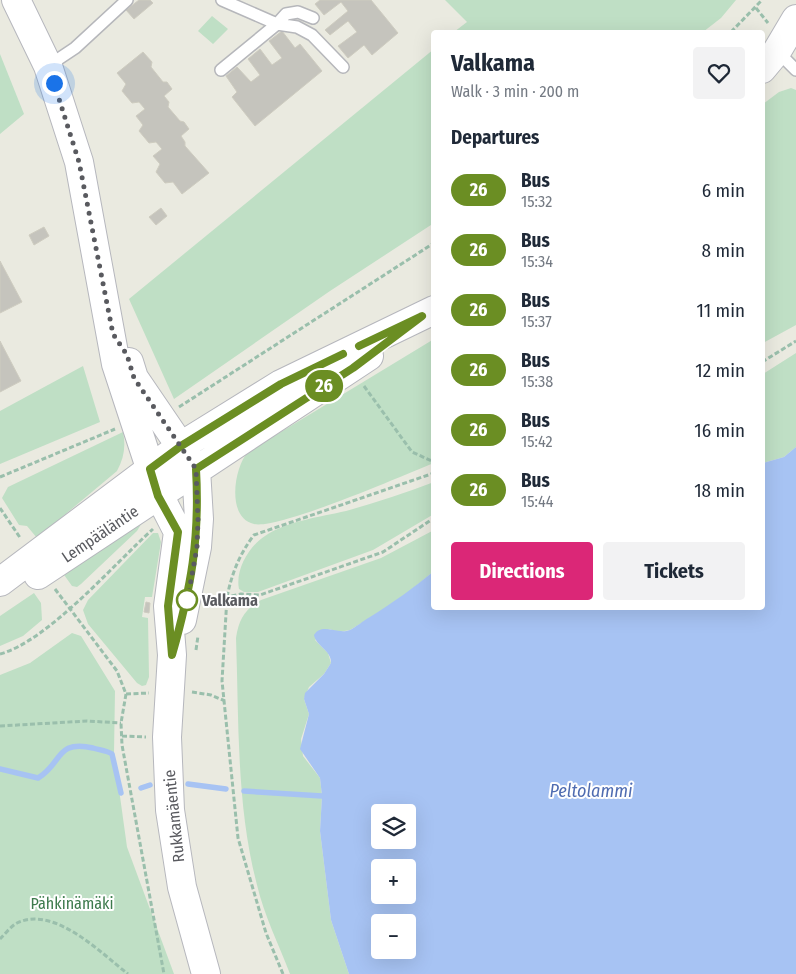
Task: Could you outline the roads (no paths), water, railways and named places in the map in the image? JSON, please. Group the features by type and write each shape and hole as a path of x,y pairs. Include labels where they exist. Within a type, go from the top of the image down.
{"main road":[{"name":"Rukkamäentie","path":"16,0 48,66 79,162 113,334 116,364 158,496 178,532 168,606 172,655 167,737 170,810 182,886 206,974"},
{"path":"779,64 796,19"},
{"name":"Lempääläntie","path":"0,597 60,562 196,469 353,368 428,313"},
{"name":"Lempääläntie","path":"0,582 181,446 281,384 428,313"},
{"path":"113,334 127,355 134,378 196,469"},
{"name":"Rukkamäentie","path":"172,655 186,608 197,547 196,469"}],"lane":[{"path":"48,66 75,48 127,0"},
{"path":"222,0 277,24 297,27 312,34 343,67"},
{"path":"221,70 277,24 286,14 298,12 313,18"}],"water":[{"name":"Peltolammi","path":"796,447 796,974 349,974 331,920 320,831 322,796 320,778 300,749 309,714 304,699 305,693 324,674 331,663 327,652 315,639 314,635 317,631 321,629 350,630 395,601 431,573 431,610 765,610 765,462 784,457"}],"waterway":[{"path":"0,769 38,778 66,750 81,746 93,748 112,754 121,793"},
{"path":"188,784 226,789"},
{"path":"141,788 150,785"},
{"path":"244,791 322,796"}],"place":[{"name":"Valkama","path":"187,600"}],"park label":[{"name":"Pähkinämäki","path":"72,903"}]}
